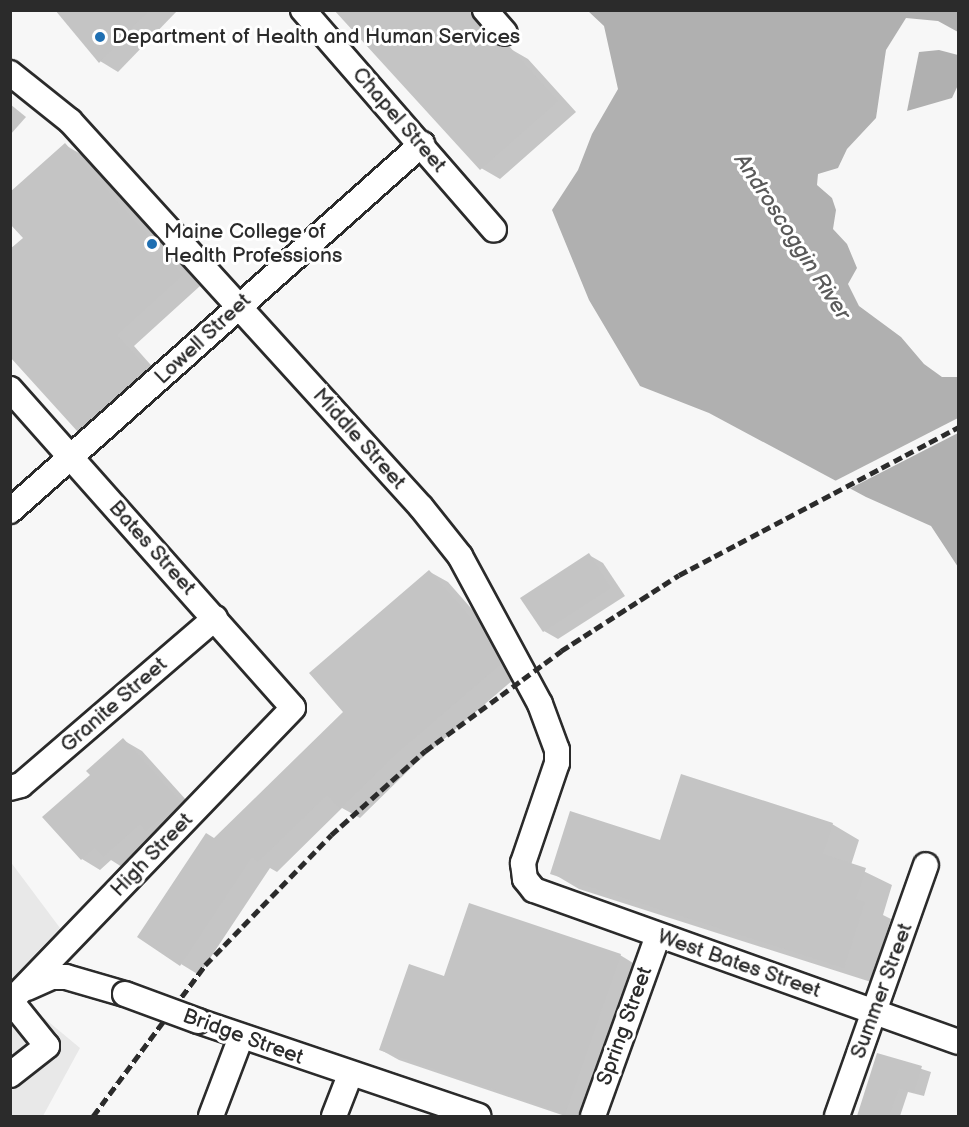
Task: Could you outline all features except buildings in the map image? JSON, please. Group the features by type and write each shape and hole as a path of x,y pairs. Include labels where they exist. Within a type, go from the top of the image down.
{"street":[{"name":"Chapel Street","path":"303,10 422,144 494,230"},
{"path":"485,10 505,33"},
{"name":"Middle Street","path":"10,73 70,121 448,538 483,594 540,704 557,750 557,763 525,855 525,879"},
{"name":"Lowell Street","path":"10,511 422,144"},
{"name":"Bates Street","path":"10,389 293,708"},
{"name":"Granite Street","path":"10,788 30,777 215,618"},
{"name":"High Street","path":"11,1001 293,708"},
{"name":"Summer Street","path":"837,1116 926,865"},
{"name":"West Bates Street","path":"525,879 534,890 549,898 958,1042"},
{"name":"Spring Street","path":"593,1116 658,935"},
{"name":"Bridge Street","path":"11,1001 31,985 52,977 78,979 126,994 350,1075 478,1116"},
{"path":"10,1075 47,1046 11,1001"},
{"path":"211,1116 241,1037"},
{"path":"334,1116 350,1075"}],"shaded area":[{"path":"10,861 60,928 18,972 32,1008 80,1048 43,1116 11,1116"}],"water":[{"name":"Androscoggin River","path":"588,11 958,11 958,32 938,21 906,18 886,50 876,118 847,149 838,168 818,174 817,185 832,198 836,210 833,229 847,244 857,268 848,284 859,306 901,337 924,364 942,377 958,377 958,567 931,526 866,497 709,413 640,386 589,300 552,210 578,170 592,134 618,89 604,26"},
{"path":"939,50 958,55 958,85 952,98 907,111 919,52"}],"pier":[{"path":"958,418 958,433 847,490 833,482"}],"railway":[{"path":"93,1116 205,965 331,835 425,751 561,651 679,575 958,427"}],"place":[{"name":"Department of Health and Human Services","path":"100,37"},
{"name":"Maine College of Health Professions","path":"152,244"}]}
